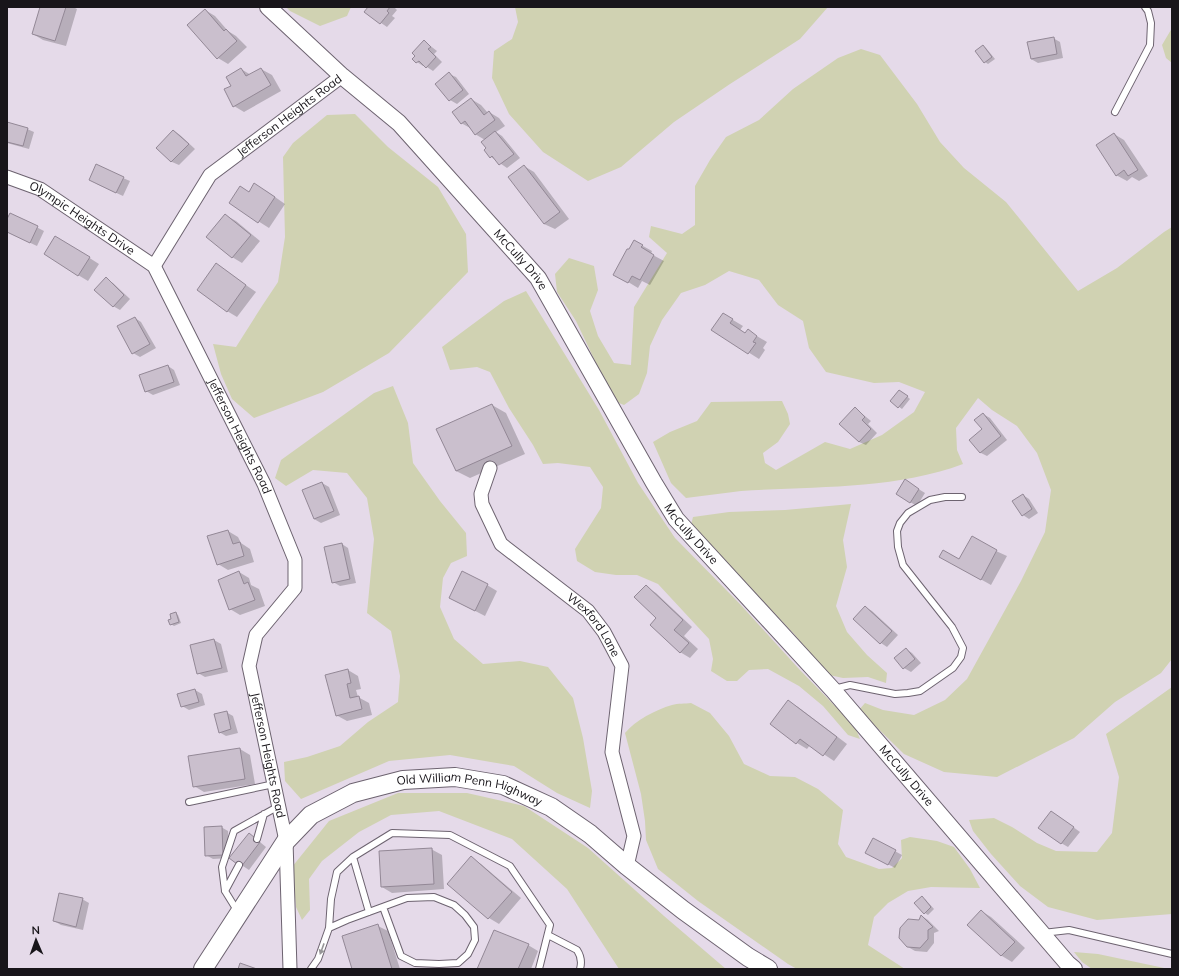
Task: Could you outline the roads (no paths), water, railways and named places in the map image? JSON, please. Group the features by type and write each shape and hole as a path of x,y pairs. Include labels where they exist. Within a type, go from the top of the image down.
{"main road":[{"name":"Old William Penn Highway","path":"203,969 286,841 311,815 353,793 403,780 456,777 503,785 551,807 590,834 627,866 683,910 748,957 768,969"}],"street":[{"name":"Jefferson Heights Road","path":"268,7 342,76 210,175 154,266 264,484 295,560 295,588 256,635 248,666 286,841 290,969"},
{"name":"McCully Drive","path":"342,76 399,123 538,278 654,483 676,519 833,690 1068,964 1074,969"},
{"name":"Olympic Heights Drive","path":"7,177 40,189 154,266"},
{"name":"Wexford Lane","path":"490,468 481,494 482,504 501,544 588,611 604,632 622,666 612,752 634,836 627,866"}],"lane":[{"path":"1115,112 1150,45 1151,23 1148,11 1145,7"},
{"path":"833,690 850,685 895,694 908,694 920,691 953,668 961,657 963,648 952,627 903,565 898,547 897,531 900,523 908,513 918,506 930,500 945,497 962,497"},
{"path":"189,802 274,784"},
{"path":"239,914 225,891 222,867 234,831 279,806"},
{"path":"257,839 264,814"},
{"path":"311,969 318,959 329,928 331,899 337,872 353,857 392,833 450,835 510,866 550,925 539,969"},
{"path":"353,857 369,912"},
{"path":"225,891 239,865"},
{"path":"329,928 347,920 407,898 434,897 454,905 465,915 474,927 476,940 468,954 458,962 439,964 415,963 401,956 383,907"},
{"path":"1042,933 1070,930 1172,954"},
{"path":"548,935 577,950 580,954 580,969"}]}
